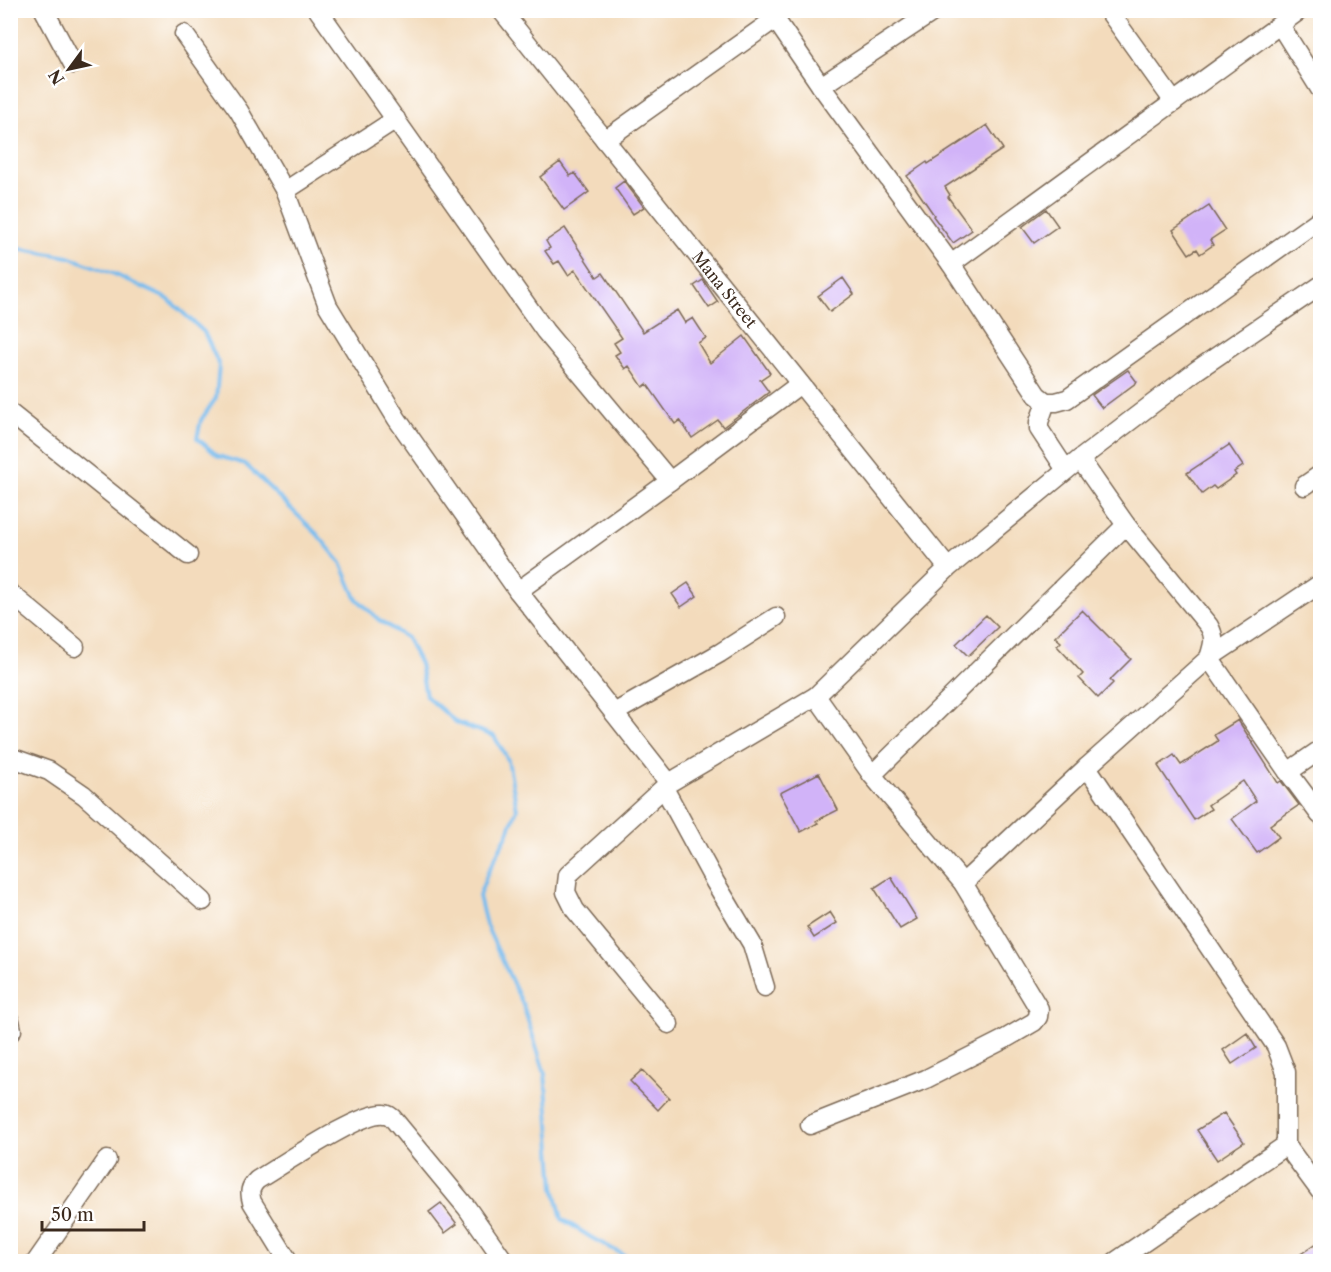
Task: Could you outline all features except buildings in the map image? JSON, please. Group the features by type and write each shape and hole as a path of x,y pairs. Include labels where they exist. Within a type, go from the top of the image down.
{"street":[{"path":"44,10 73,64"},
{"path":"318,10 544,332 670,481"},
{"name":"Mana Street","path":"501,10 948,568"},
{"path":"821,86 936,10"},
{"path":"1108,10 1174,102"},
{"path":"951,264 1300,10"},
{"path":"605,140 772,15 951,264 1037,395 1046,402 1067,399 1320,219"},
{"path":"1280,25 1320,89"},
{"path":"184,34 239,111 285,191 328,306 397,418 518,591 614,713 667,786 715,882 752,944 765,987"},
{"path":"285,191 396,119"},
{"path":"669,1024 575,910 566,892 568,875 667,786 816,696 948,568 1073,465 1197,370 1320,286"},
{"path":"518,591 800,384"},
{"path":"1046,402 1039,422 1040,429 1126,525 1209,626 1214,635 1214,644 1209,657"},
{"path":"10,413 188,555"},
{"path":"1304,486 1320,476"},
{"path":"872,775 1126,525"},
{"path":"963,883 1209,657 1320,584"},
{"path":"10,593 75,647"},
{"path":"614,713 720,653 776,617"},
{"path":"1209,657 1320,815"},
{"path":"810,1125 926,1079 1003,1040 1034,1022 1038,1017 1039,1009 963,883 872,775 816,696"},
{"path":"1288,772 1320,750"},
{"path":"10,756 49,771 84,795 203,901"},
{"path":"1087,767 1276,1046 1286,1072 1286,1145 1320,1191"},
{"path":"10,1021 12,1030 10,1033"},
{"path":"289,1262 252,1202 249,1194 251,1186 257,1180 355,1121 383,1113 395,1121 467,1208 505,1262"},
{"path":"1115,1262 1135,1256 1286,1145"},
{"path":"36,1262 107,1160"}],"waterway":[{"path":"10,247 69,257 114,274 168,299 204,332 219,365 216,398 201,420 197,438 218,456 245,464 317,534 341,563 356,598 379,620 407,638 420,664 426,696 457,723 494,736 508,760 517,809 479,896 486,925 523,1005 545,1074 554,1187 562,1219 637,1262"}]}
